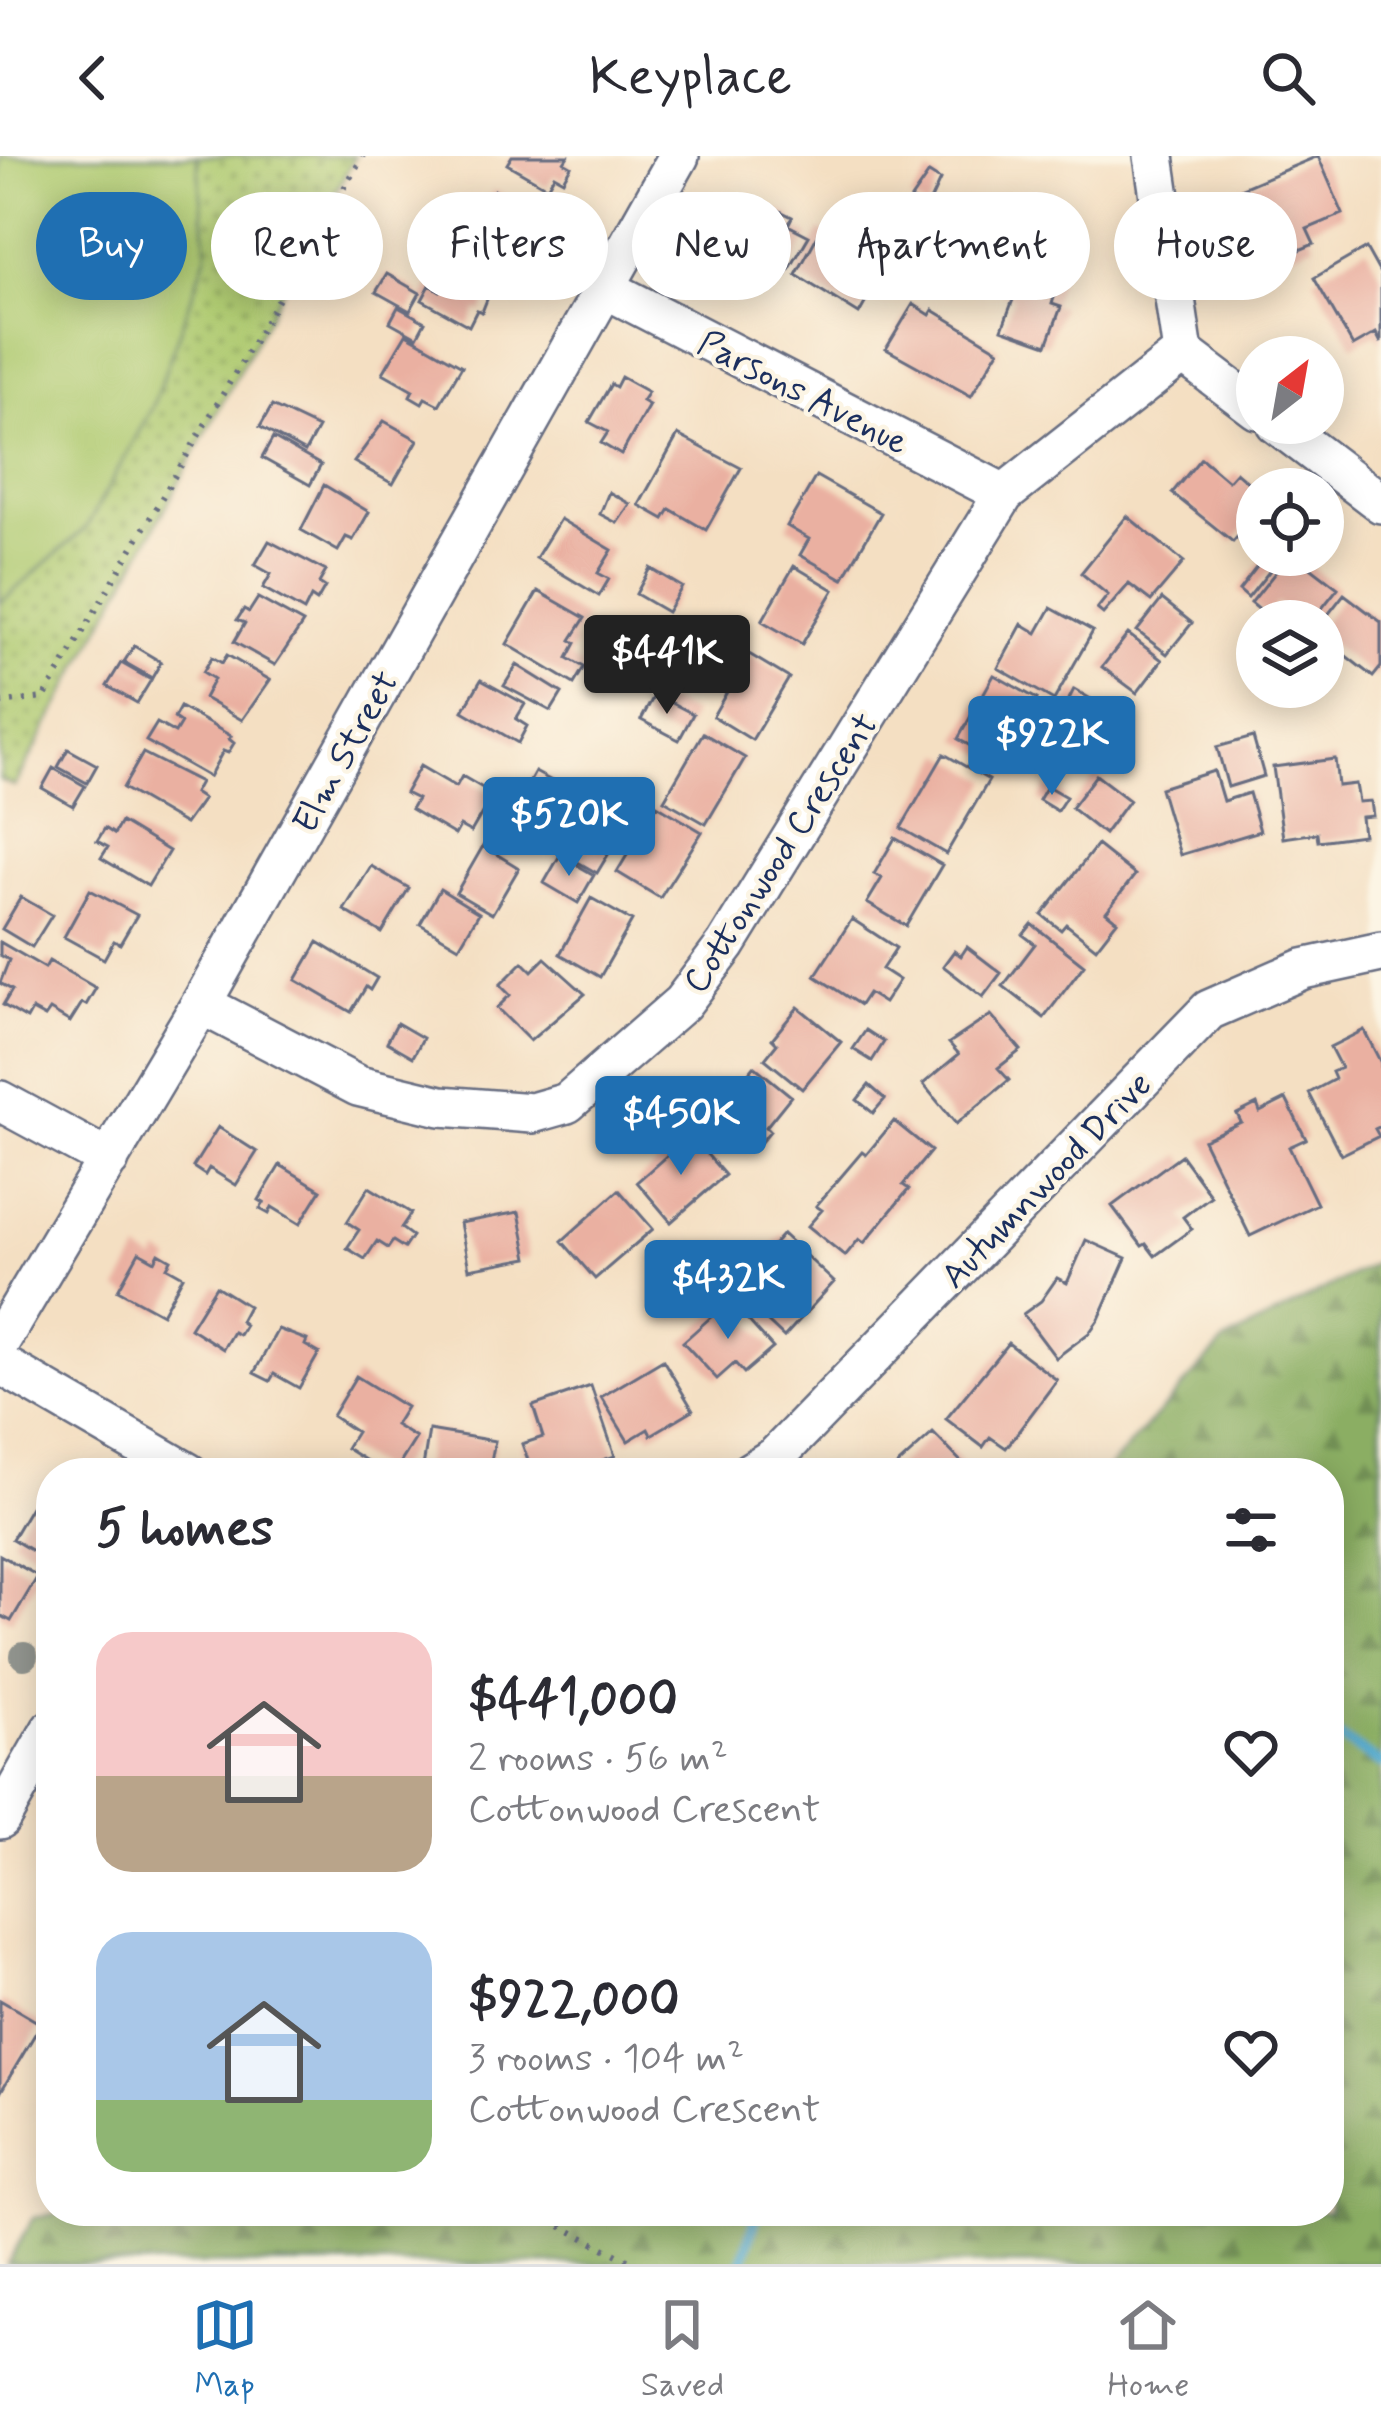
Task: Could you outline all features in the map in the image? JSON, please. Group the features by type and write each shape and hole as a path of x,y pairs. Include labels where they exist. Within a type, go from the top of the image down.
{"street":[{"name":"Elm Street","path":"608,281 679,156"},
{"path":"1154,156 1184,353 1236,393"},
{"name":"Parsons Avenue","path":"608,290 1004,494"},
{"name":"Elm Street","path":"0,1342 201,1004 597,300"},
{"name":"Cottonwood Crescent","path":"201,1004 358,1087 441,1106 532,1114 567,1103 682,1003 726,946 1004,494 1184,353"},
{"path":"1304,444 1381,503"},
{"name":"Autumnwood Drive","path":"774,1458 1209,1010 1304,969 1381,952"},
{"path":"0,1101 110,1160"},
{"path":"0,1364 162,1458"},
{"path":"0,1819 36,1756"}],"path":[{"path":"0,703 44,698 363,156"},
{"path":"559,2226 635,2264"}],"green space":[{"path":"0,156 355,156 336,192 211,192 211,300 277,300 15,786 0,780"},
{"path":"0,156 197,156 207,254 152,408 86,528 0,603"},
{"path":"1381,1260 1381,2264 7,2264 36,2217 36,2226 1344,2226 1344,1458 1118,1458 1224,1342"}],"building":[{"path":"512,156 568,156 564,162 571,166 563,180 554,175 547,187 507,164"},
{"path":"1318,156 1343,214 1307,229 1314,244 1297,251 1297,192 1244,192 1242,188"},
{"path":"929,173 940,180 934,192 916,192"},
{"path":"791,227 809,236 791,267"},
{"path":"815,240 815,287 796,275"},
{"path":"1366,248 1381,275 1381,343 1376,333 1353,346 1314,278"},
{"path":"387,274 407,286 407,300 416,300 410,311 383,296"},
{"path":"422,300 487,300 469,326"},
{"path":"836,300 867,300 859,314"},
{"path":"1013,300 1053,300 1052,304 1061,307 1047,345 1002,329"},
{"path":"913,304 930,315 933,310 999,350 971,396 886,349"},
{"path":"398,307 425,322 417,337 390,322"},
{"path":"406,334 462,366 439,405 425,398 422,403 410,396 413,390 383,373"},
{"path":"621,377 648,392 642,401 649,405 621,455 601,443 608,432 589,422 611,384 616,387"},
{"path":"272,406 318,428 305,452 260,427"},
{"path":"384,421 418,440 393,484 354,462"},
{"path":"678,435 741,468 706,530 670,509 664,519 639,505"},
{"path":"273,438 321,465 310,485 262,458"},
{"path":"1201,458 1228,481 1236,472 1236,538 1233,542 1172,493"},
{"path":"816,476 881,513 843,579 800,555 809,539 787,526"},
{"path":"324,485 369,512 353,540 346,537 338,551 301,530"},
{"path":"609,492 630,504 617,523 600,514"},
{"path":"1127,516 1184,562 1151,601 1129,584 1103,614 1097,609 1108,595 1081,573"},
{"path":"560,519 612,550 598,573 609,579 599,596 536,558"},
{"path":"269,541 326,571 319,583 325,587 317,601 311,597 304,611 263,588 271,574 255,565"},
{"path":"794,566 834,590 802,644 762,621"},
{"path":"650,568 682,587 667,612 636,594"},
{"path":"1250,576 1266,576 1248,598 1239,590"},
{"path":"1272,576 1322,576 1338,588 1329,600 1253,600"},
{"path":"538,591 585,618 571,640 576,643 568,658 584,667 574,684 507,644"},
{"path":"1344,594 1381,622 1381,667 1373,677 1344,654 1344,600 1339,600"},
{"path":"258,598 303,623 275,665 234,642 245,623 237,620"},
{"path":"1162,599 1192,623 1167,654 1137,631"},
{"path":"1051,608 1093,631 1054,700 998,668 1022,624 1037,633"},
{"path":"699,630 715,639 703,660 687,651"},
{"path":"1128,634 1162,660 1137,693 1102,667"},
{"path":"134,646 161,662 152,678 124,662"},
{"path":"749,654 789,678 752,740 713,716"},
{"path":"227,655 270,680 242,720 204,698 214,679 203,672 212,657 222,663"},
{"path":"121,663 151,680 137,703 107,686"},
{"path":"517,665 562,693 551,711 504,686"},
{"path":"994,675 1037,699 1024,722 1035,728 1027,743 1016,737 1001,763 958,739"},
{"path":"481,680 525,704 516,719 527,726 518,743 463,711"},
{"path":"1074,689 1091,699 1082,716 1065,707"},
{"path":"655,694 693,714 679,740 641,720"},
{"path":"180,707 231,736 234,743 228,753 223,751 209,777 146,741 157,723 175,733 181,723 174,718"},
{"path":"703,733 745,758 706,824 664,800"},
{"path":"1253,737 1264,776 1228,787 1217,747"},
{"path":"68,749 97,765 87,783 58,767"},
{"path":"143,753 200,782 194,793 203,799 185,824 123,788"},
{"path":"944,754 989,780 946,854 901,828"},
{"path":"1335,759 1338,786 1356,784 1359,802 1371,801 1373,816 1361,817 1363,835 1318,841 1317,833 1283,838 1273,767"},
{"path":"420,766 456,787 462,776 493,794 471,832 460,826 455,835 411,809 417,799 405,793"},
{"path":"53,768 85,786 73,806 42,788"},
{"path":"1214,771 1223,801 1249,793 1260,831 1180,855 1160,788"},
{"path":"535,772 559,785 552,799 528,785"},
{"path":"1096,775 1129,800 1104,834 1071,808"},
{"path":"1047,786 1066,797 1057,811 1039,800"},
{"path":"657,805 702,832 660,898 617,872"},
{"path":"121,822 169,851 148,886 101,858 108,847 97,841 105,828 114,834"},
{"path":"576,828 612,848 597,873 562,853"},
{"path":"895,838 942,865 906,926 867,903 882,878 874,874"},
{"path":"1097,845 1135,875 1106,912 1117,921 1096,948 1066,924 1061,930 1042,915"},
{"path":"483,846 519,868 492,914 456,893"},
{"path":"560,855 594,875 578,903 544,883"},
{"path":"371,866 409,888 382,933 344,910"},
{"path":"440,889 479,913 459,947 420,924"},
{"path":"90,890 137,915 120,944 114,941 104,959 64,937"},
{"path":"21,897 52,915 32,947 2,929"},
{"path":"591,898 632,921 600,977 560,954"},
{"path":"852,919 896,948 882,969 899,980 884,1003 868,993 860,1005 815,976"},
{"path":"1032,924 1084,965 1044,1018 1003,986 1035,944 1023,935"},
{"path":"0,942 45,968 49,961 96,988 86,1005 82,1003 70,1022 50,1010 45,1017 32,1010 27,1019 3,1005 12,990 0,983 9,960 0,955"},
{"path":"318,942 377,978 351,1012 296,980"},
{"path":"967,947 1001,973 983,997 943,966 954,951 961,956"},
{"path":"545,958 585,994 530,1041 497,1008 510,995 500,985 523,962 532,971"},
{"path":"798,1007 841,1042 802,1089 765,1059 777,1044 772,1039"},
{"path":"991,1015 1021,1050 998,1068 1009,1080 956,1124 923,1084 959,1054 949,1043"},
{"path":"397,1023 423,1038 413,1057 387,1042"},
{"path":"866,1030 884,1042 872,1061 853,1049"},
{"path":"1364,1030 1381,1063 1381,1126 1375,1129 1379,1136 1341,1155 1309,1093 1335,1079 1332,1072 1341,1068 1330,1047"},
{"path":"754,1066 791,1096 766,1127 770,1131 761,1142 756,1137 750,1145 714,1116 730,1096 724,1091 736,1077 742,1081"},
{"path":"869,1085 885,1099 873,1113 857,1100"},
{"path":"1286,1099 1306,1139 1289,1147 1317,1204 1250,1236 1203,1140 1241,1122 1237,1114 1257,1104 1260,1112"},
{"path":"894,1121 931,1151 903,1185 909,1189 864,1243 859,1239 845,1256 808,1226 822,1210 816,1206"},
{"path":"218,1127 257,1152 236,1185 209,1168 205,1175 193,1167"},
{"path":"690,1135 725,1175 671,1222 637,1182"},
{"path":"1181,1155 1211,1196 1183,1217 1192,1229 1155,1256 1112,1206"},
{"path":"280,1165 321,1190 300,1224 272,1207 269,1214 260,1209 264,1203 259,1200"},
{"path":"369,1187 411,1213 401,1228 412,1236 404,1248 393,1241 388,1248 377,1241 365,1259 347,1248 359,1230 347,1222"},
{"path":"619,1190 653,1229 595,1279 562,1241"},
{"path":"519,1212 528,1258 469,1269 460,1223"},
{"path":"783,1234 834,1282 784,1337 751,1306 766,1290 748,1273"},
{"path":"1086,1240 1126,1258 1099,1319 1089,1333 1056,1358 1023,1314 1041,1301 1057,1278 1067,1283"},
{"path":"139,1252 155,1261 159,1253 171,1260 167,1267 183,1276 162,1314 118,1290"},
{"path":"216,1286 248,1306 240,1321 245,1325 239,1335 233,1332 223,1349 190,1328"},
{"path":"730,1300 773,1348 744,1373 735,1363 717,1379 683,1342"},
{"path":"278,1329 307,1340 305,1345 319,1353 299,1388 274,1374 270,1381 254,1373"},
{"path":"1008,1343 1057,1380 1006,1448 990,1437 983,1447 946,1419"},
{"path":"663,1360 693,1410 651,1435 648,1429 628,1441 601,1397"},
{"path":"356,1376 406,1407 395,1425 416,1438 403,1458 362,1458 346,1448 356,1432 332,1416"},
{"path":"591,1386 615,1456 527,1458 522,1444 543,1437 533,1406"},
{"path":"429,1430 495,1441 492,1458 424,1458"},
{"path":"933,1433 957,1458 906,1458"},
{"path":"36,1498 36,1553 12,1539"},
{"path":"0,1555 36,1575 36,1579 11,1621 0,1615"},
{"path":"0,2000 36,2021 36,2032 0,2093"}],"waterway":[{"path":"1344,1741 1381,1764"},
{"path":"742,2264 753,2226"}]}
